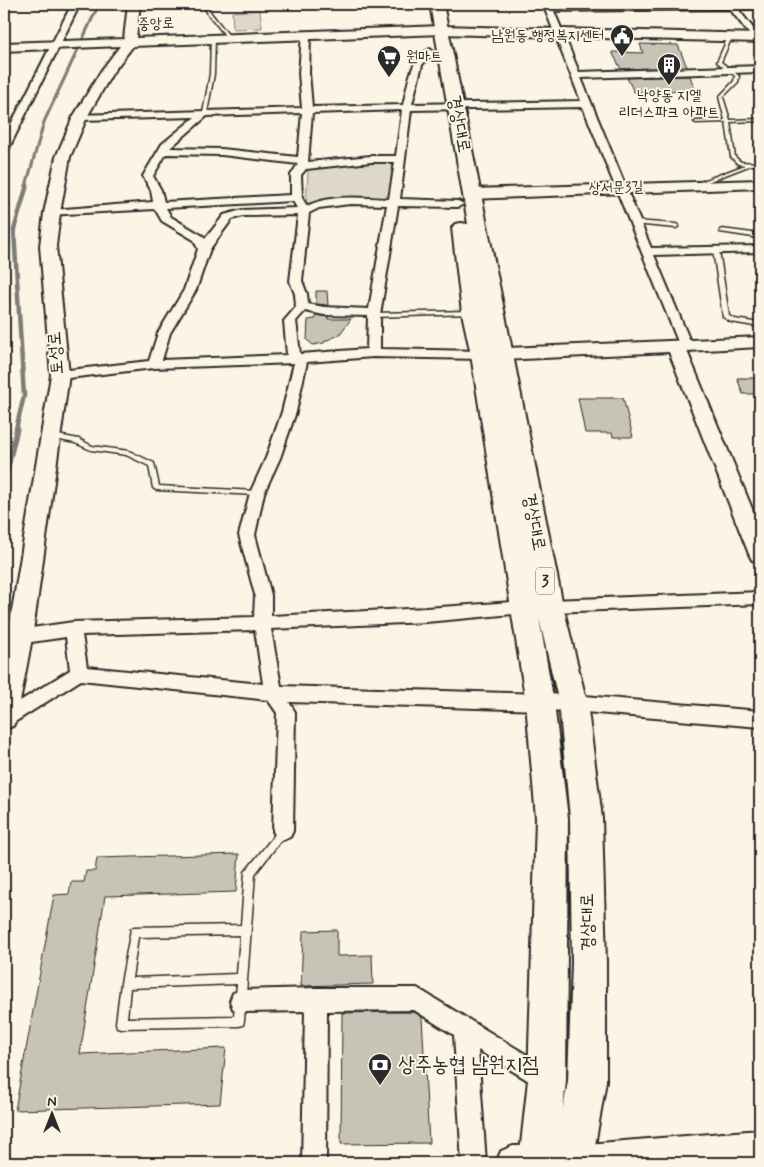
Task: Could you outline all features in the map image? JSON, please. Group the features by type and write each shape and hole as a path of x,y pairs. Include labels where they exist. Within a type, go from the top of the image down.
{"main road":[{"name":"경상대로","path":"421,4 432,38 448,106 492,355 525,607 540,703 552,818 547,1080 539,1163"},
{"name":"경상대로","path":"432,38 436,4"},
{"name":"경상대로","path":"465,199 472,313 492,355 573,703 586,818 589,963 587,1081 573,1163"}],"street":[{"path":"4,148 76,4"},
{"path":"130,41 134,4"},
{"path":"731,5 759,39"},
{"path":"760,6 548,6 647,252 760,554"},
{"name":"중앙로","path":"4,47 306,35 432,38 558,33 759,39"},
{"path":"284,831 286,712 273,693 262,623 263,595 247,535 257,494 289,412 296,386 298,359 290,321 302,307 301,294 296,281 304,211 297,198 296,176 303,164 307,110 304,73 306,35"},
{"path":"373,354 375,314 402,159 407,108 418,64 432,38"},
{"name":"토성로","path":"4,719 11,639 52,436 60,375 48,255 52,213 63,157 80,117 107,72 130,41"},
{"path":"575,75 760,69"},
{"path":"80,117 448,106 588,104"},
{"path":"204,249 199,238 166,219 159,205 156,190 148,176 166,146 205,113"},
{"path":"162,152 222,152 303,164 371,159 402,159"},
{"name":"상서문3길","path":"465,199 620,188 760,184"},
{"path":"52,213 297,198"},
{"path":"154,364 164,333 190,290 204,249 228,217 242,212 304,211 317,205 350,201 394,202 465,199"},
{"path":"647,252 760,249"},
{"path":"302,307 324,312 375,314"},
{"path":"60,375 154,364 298,359 373,354 492,355 760,342"},
{"path":"11,639 73,629 262,623 426,615 525,607 760,598"},
{"path":"73,629 79,673"},
{"path":"4,719 79,673 273,693 573,703 760,719"},
{"path":"242,990 316,1000 418,1000 547,1080"},
{"path":"314,1163 316,1000"},
{"path":"465,1030 474,1163"},
{"path":"513,1163 573,1163 760,1147"}],"lane":[{"path":"205,4 209,13 229,38"},
{"path":"730,37 719,62 737,76 736,81 721,97 728,121 733,157 740,163 760,164"},
{"path":"205,113 212,74 213,38"},
{"path":"696,122 760,120"},
{"path":"695,186 751,164"},
{"path":"635,223 676,226"},
{"path":"722,231 760,236"},
{"path":"716,250 726,317 733,321 760,325"},
{"path":"375,314 472,313"},
{"path":"52,436 77,441 91,448 127,453 152,465 156,488 257,494"},
{"path":"246,930 134,932 121,1023 239,1020 242,990 250,872 284,831"},
{"path":"126,984 242,990"}],"shaded area":[{"path":"260,10 262,28 233,29 232,12"},
{"path":"387,160 393,163 389,195 377,200 306,203 308,171 311,167"}],"building":[{"path":"640,44 678,45 687,67 621,69 612,52 643,53"},
{"name":"낙양동 지엘 리더스파크 아파트","path":"690,76 695,90 634,92 627,78"},
{"path":"316,291 327,291 328,305 316,304"},
{"path":"315,315 328,317 328,319 351,319 339,335 324,343 313,345 307,340 308,320 315,319"},
{"path":"737,378 760,378 760,394 743,394"},
{"path":"578,398 623,398 633,437 613,437 612,433 585,433"},
{"path":"239,854 236,892 105,896 80,1054 226,1048 220,1104 15,1110 54,895 69,894 71,882 84,882 86,871 95,871 97,858"},
{"path":"337,930 337,956 372,955 373,984 301,986 303,931"},
{"path":"414,1012 422,1017 429,1143 341,1144 342,1013"}],"waterway":[{"path":"26,186 44,122 99,4"},
{"path":"16,429 24,396 14,230 27,185"},
{"path":"4,483 17,428"}],"place":[{"name":"남원동 행정복지센터","path":"622,57"},
{"name":"원마트","path":"389,78"},
{"name":"낙양동 지엘 리더스파크 아파트","path":"669,86"},
{"name":"상주농협 남원지점","path":"380,1086"}]}
